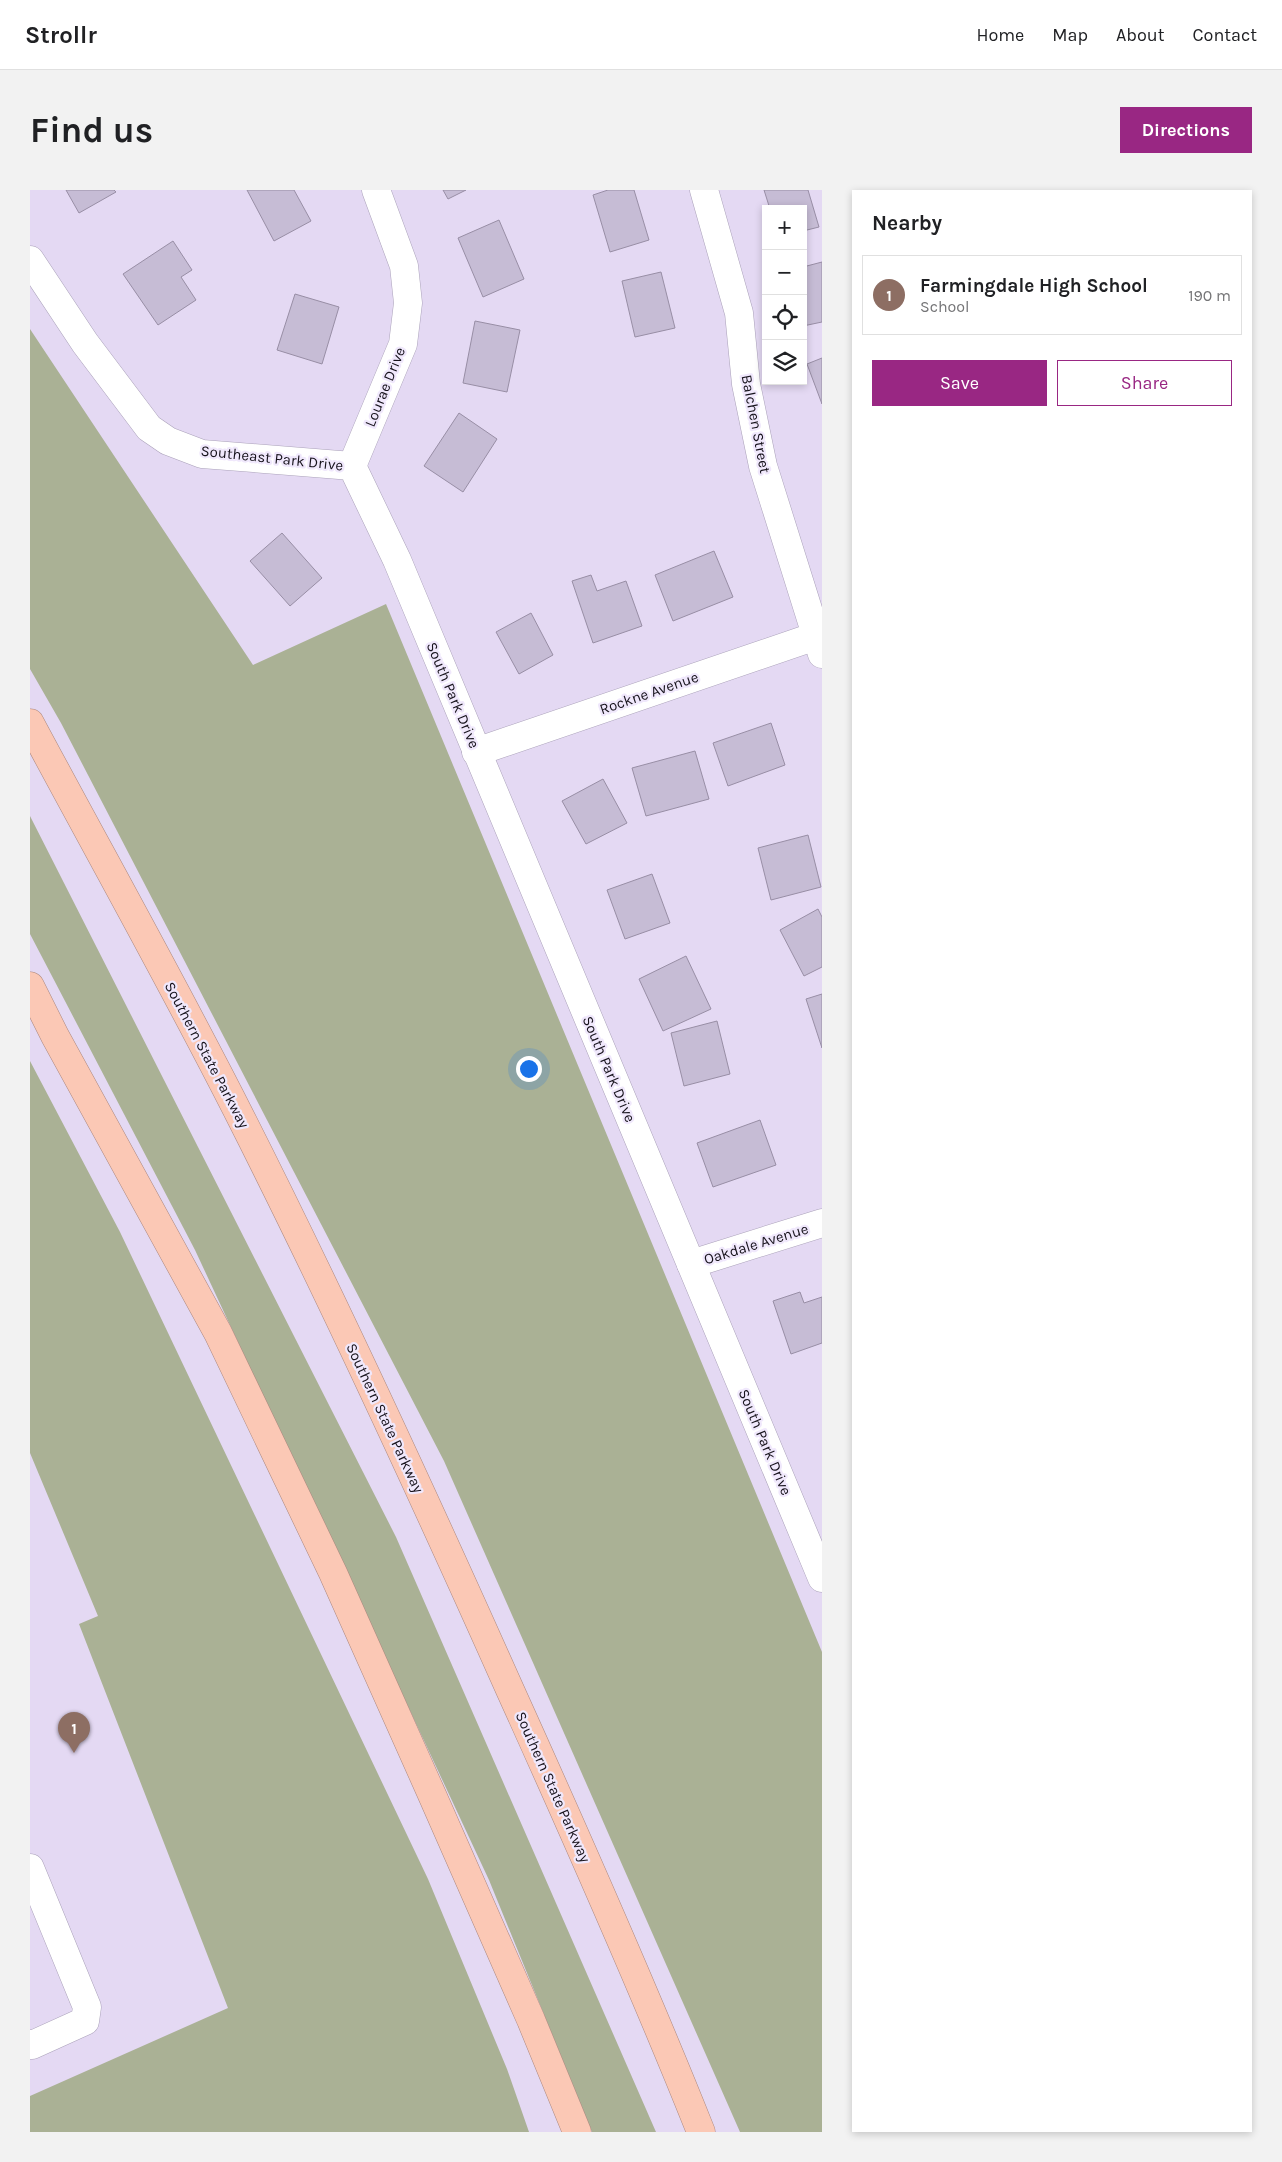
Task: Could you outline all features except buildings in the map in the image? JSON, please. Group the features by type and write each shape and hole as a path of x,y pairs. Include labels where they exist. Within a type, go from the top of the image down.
{"highway":[{"name":"Southern State Parkway","path":"30,723 237,1110 352,1347 459,1574 669,2053 701,2132"},
{"path":"30,986 55,1036 218,1333 337,1582 434,1797 531,2020 577,2132"},
{"path":"531,2020 562,2132"}],"street":[{"name":"Lourae Drive","path":"352,466 403,344 408,304 404,266 376,190"},
{"name":"Balchen Street","path":"704,190 739,313 746,384 762,466 820,641"},
{"name":"Southeast Park Drive","path":"30,260 85,343 149,428 168,441 202,454 352,466 396,560"},
{"name":"South Park Drive","path":"396,560 822,1578"},
{"name":"Rockne Avenue","path":"476,752 820,641"},
{"name":"Oakdale Avenue","path":"691,1264 822,1223"},
{"path":"30,1868 87,2007 85,2021 32,2045 30,2044"}],"green space":[{"path":"30,329 253,665 386,604 822,1652 822,2132 740,2132 444,1461 61,723 30,669"},
{"path":"30,816 396,1537 656,2132 592,2132 489,1880 195,1250 30,934"},
{"path":"30,1061 120,1232 428,1879 507,2069 529,2132 30,2132 30,2096 228,2008 79,1624 98,1616 30,1453"}],"place":[{"name":"Farmingdale High School","path":"74,1753"}]}
